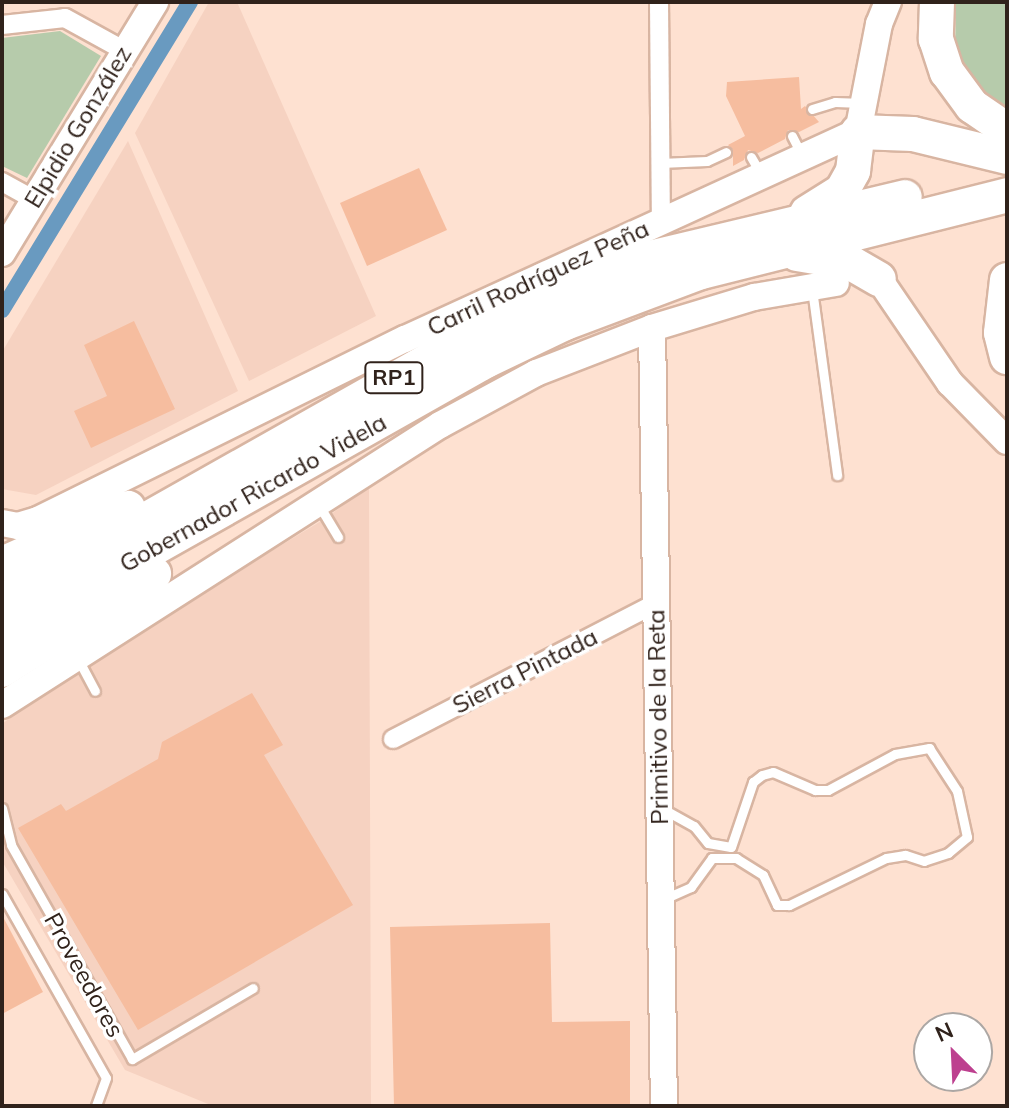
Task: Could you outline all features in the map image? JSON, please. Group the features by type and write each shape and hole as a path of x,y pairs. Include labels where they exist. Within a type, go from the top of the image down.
{"highway":[{"path":"937,2 936,39 947,72 972,106 1007,130"},
{"path":"766,241 842,191 853,171 860,118 1007,157"},
{"name":"Gobernador Ricardo Videla","path":"2,634 53,589 294,453 565,323 766,241 1007,175"},
{"name":"Gobernador Ricardo Videla","path":"766,241 1007,195"},
{"path":"766,241 820,254 879,279"},
{"path":"1007,280 1001,333 1007,357"},
{"path":"2,564 294,453"},
{"path":"2,670 158,571 294,453"},
{"name":"Gobernador Ricardo Videla","path":"2,601 53,589"}],"street":[{"name":"Elpidio González","path":"2,253 155,2"},
{"path":"659,2 658,163 661,221"},
{"path":"860,118 888,2"},
{"path":"2,25 65,18 125,51"},
{"name":"Carril Rodríguez Peña","path":"2,523 18,526 38,520 405,339 661,221 757,167 860,118"},
{"path":"2,182 34,200"},
{"path":"879,279 950,383 1007,441"},
{"path":"2,705 76,655 320,507 440,425 536,373 652,328 824,284"},
{"name":"Primitivo de la Reta","path":"652,328 664,1106"},
{"name":"Sierra Pintada","path":"393,739 656,603"}],"lane":[{"path":"812,109 835,102 860,118"},
{"path":"658,163 707,161 726,152"},
{"path":"824,284 837,475"},
{"path":"320,507 338,537"},
{"path":"76,655 95,691"},
{"path":"660,807 694,826 708,843 731,847 753,782 762,775 773,772 828,790 895,754 929,748 957,791 967,837 948,853 924,861 905,855 886,858 789,905 777,905 763,875 736,858 712,858 691,887 661,901"},
{"name":"Proveedores","path":"2,808 11,845 132,1059 253,988"},
{"path":"2,894 106,1078 96,1106"}],"shaded area":[{"path":"209,2 237,2 376,316 249,381 135,133"},
{"path":"128,141 238,391 36,495 2,489 2,352"},
{"path":"369,486 371,1106 213,1106 125,1070 2,861 2,724 69,674 326,518"}],"green space":[{"path":"956,2 1007,2 1007,116 980,92 955,53"},
{"path":"60,31 101,56 27,178 2,166 2,38"}],"building":[{"path":"799,77 801,109 805,106 819,122 799,132 788,130 785,139 758,153 748,150 744,160 733,166 733,150 728,145 745,136 726,96 727,82"},
{"path":"419,168 447,230 367,266 340,203"},
{"path":"134,321 175,409 91,448 74,411 107,396 84,345"},
{"path":"252,693 283,745 264,755 353,905 138,1030 18,828 61,804 66,811 158,759 162,742"},
{"path":"2,915 43,992 2,1014"},
{"path":"550,923 552,1022 630,1021 630,1106 394,1106 390,927"}],"waterway":[{"path":"2,310 190,2"}]}
